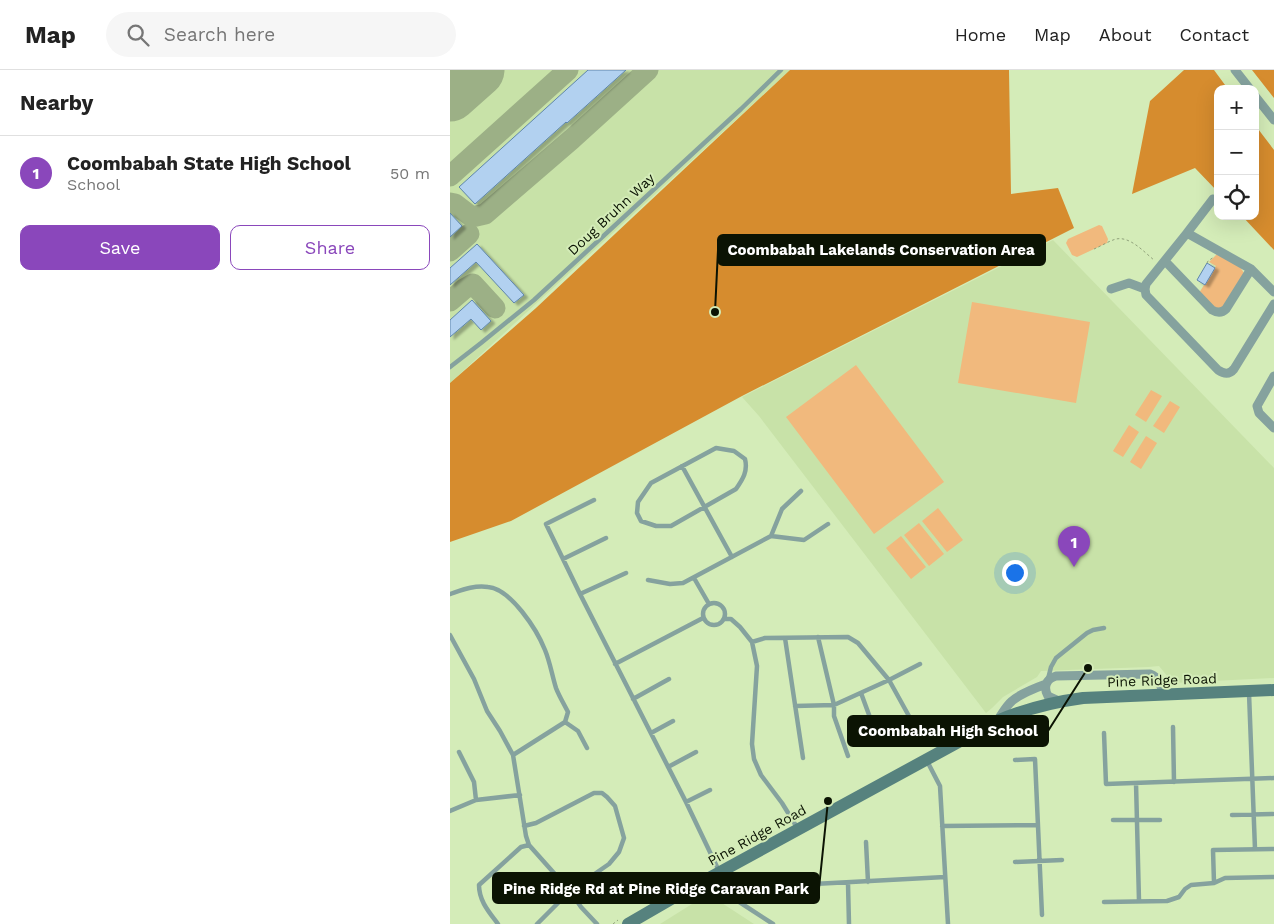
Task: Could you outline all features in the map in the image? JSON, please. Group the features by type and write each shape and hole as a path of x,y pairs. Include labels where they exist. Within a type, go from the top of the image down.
{"street":[{"path":"1235,70 1247,85"},
{"path":"1259,101 1274,120"},
{"path":"1213,199 1146,284 1146,295 1224,374 1230,373 1234,369 1274,304"},
{"path":"1187,232 1251,269 1274,292"},
{"path":"1163,263 1216,312 1222,312 1226,309 1251,269"},
{"path":"1111,289 1123,284 1129,284 1145,289"},
{"path":"1274,376 1257,406 1259,413 1274,428"},
{"path":"997,721 1016,698 1056,676 1150,674 1161,684 1163,695"},
{"path":"1047,682 1045,689 1048,696 1059,701"},
{"name":"Pine Ridge Road","path":"628,924 997,721 1021,711 1059,701 1082,698 1274,690"}],"lane":[{"name":"Doug Bruhn Way","path":"450,367 534,300 781,70"},
{"path":"716,448 734,451 745,459 747,467 742,480 736,489 704,507 671,526 656,526 641,521 637,513 638,502 651,482 716,448"},
{"path":"682,466 732,557"},
{"path":"771,536 782,509 801,490"},
{"path":"594,500 546,524 686,802 724,891 773,924"},
{"path":"648,580 670,584 683,583 771,536 804,540 828,524"},
{"path":"563,559 606,538"},
{"path":"580,594 626,573"},
{"path":"694,578 709,604"},
{"path":"450,594 469,587 489,586 502,591 531,624 545,650 556,690 568,712 565,722 513,755"},
{"path":"716,603 723,608 724,619 718,625 708,624 703,618 703,610 709,604 716,603"},
{"path":"616,664 703,618"},
{"path":"724,619 731,620 740,627 752,642 757,666 752,744 754,760 760,775 798,829"},
{"path":"1047,682 1056,658 1087,633 1104,628"},
{"path":"450,635 474,679 487,711 513,755 524,826 529,845 597,924"},
{"path":"818,637 834,705 834,716 848,756"},
{"path":"752,642 765,638 848,637 858,643 889,680 914,727"},
{"path":"785,638 803,758"},
{"path":"795,706 834,705 920,664"},
{"path":"634,699 669,679"},
{"path":"1249,691 1255,849"},
{"path":"861,693 879,742"},
{"path":"651,733 673,721"},
{"path":"565,722 578,731 587,748"},
{"path":"1173,727 1174,782"},
{"path":"1104,733 1106,784 1274,778"},
{"path":"459,752 474,782 476,800"},
{"path":"668,767 696,752"},
{"path":"1015,760 1035,759 1042,914"},
{"path":"926,760 940,786 948,924"},
{"path":"1136,783 1139,901"},
{"path":"686,802 710,790"},
{"path":"524,826 536,823 594,793 602,793 614,806 624,838 619,852 609,864 570,891 537,924"},
{"path":"450,811 476,800 520,795"},
{"path":"1232,815 1273,814"},
{"path":"1113,820 1160,820"},
{"path":"942,826 1038,825"},
{"path":"866,842 868,882"},
{"path":"498,924 484,907 479,885 521,847 529,845"},
{"path":"1214,883 1213,850 1274,849"},
{"path":"1015,862 1062,860"},
{"path":"776,886 945,877"},
{"path":"1104,902 1167,901 1179,898 1191,884 1214,883 1225,878 1274,877"},
{"path":"848,883 849,924"}],"path":[{"path":"1094,249 1116,239 1125,239 1163,263"}],"shaded area":[{"path":"450,70 790,70 450,383"},
{"path":"790,70 1009,70 1011,194 1058,188 1074,228 742,396 511,521 450,542 450,383 536,308"},
{"path":"1184,70 1214,70 1225,85 1214,85 1214,188 1195,168 1132,194 1150,101"},
{"path":"1252,70 1274,70 1274,98"},
{"path":"1259,130 1274,150 1274,250 1246,220 1259,220"},
{"path":"1099,225 1102,226 1108,239 1107,243 1077,257 1072,255 1066,243 1068,239"},
{"path":"1053,240 1274,468 1274,678 1173,683 1159,666 1041,671 1037,677 1003,697 986,713 759,416 742,397"},
{"path":"1217,254 1240,267 1244,273 1225,307 1218,310 1199,293 1216,266 1209,262"},
{"path":"972,302 1090,322 1076,403 958,383"},
{"path":"856,365 944,482 874,534 786,417"},
{"path":"1151,390 1162,396 1146,422 1135,415"},
{"path":"1170,401 1180,407 1164,433 1153,426"},
{"path":"1129,425 1139,432 1123,457 1113,451"},
{"path":"1146,436 1157,443 1141,469 1130,462"},
{"path":"938,508 963,540 947,552 922,521"},
{"path":"919,523 944,554 929,566 904,535"},
{"path":"901,536 926,567 911,579 886,548"},
{"path":"708,894 754,924 660,924"}],"building":[{"path":"588,70 626,70 475,204 459,187"},
{"path":"450,213 462,226 450,237"},
{"path":"477,244 524,295 514,303 476,262 450,285 450,268"},
{"path":"1207,263 1215,268 1205,285 1197,280"},
{"path":"472,300 491,321 481,330 471,319 450,337 450,320"}],"taxiway":[{"path":"450,176 568,70"},
{"path":"450,203 455,204 472,217 485,214 648,70"},
{"path":"450,251 469,234"},
{"path":"450,301 473,284 495,308"}],"runway":[{"path":"450,94 477,70"}],"place":[{"name":"Coombabah Lakelands Conservation Area","path":"715,312"},
{"name":"Coombabah State High School","path":"1074,567"},
{"name":"Coombabah High School","path":"1088,668"},
{"name":"Pine Ridge Rd at Pine Ridge Caravan Park","path":"828,801"}]}
